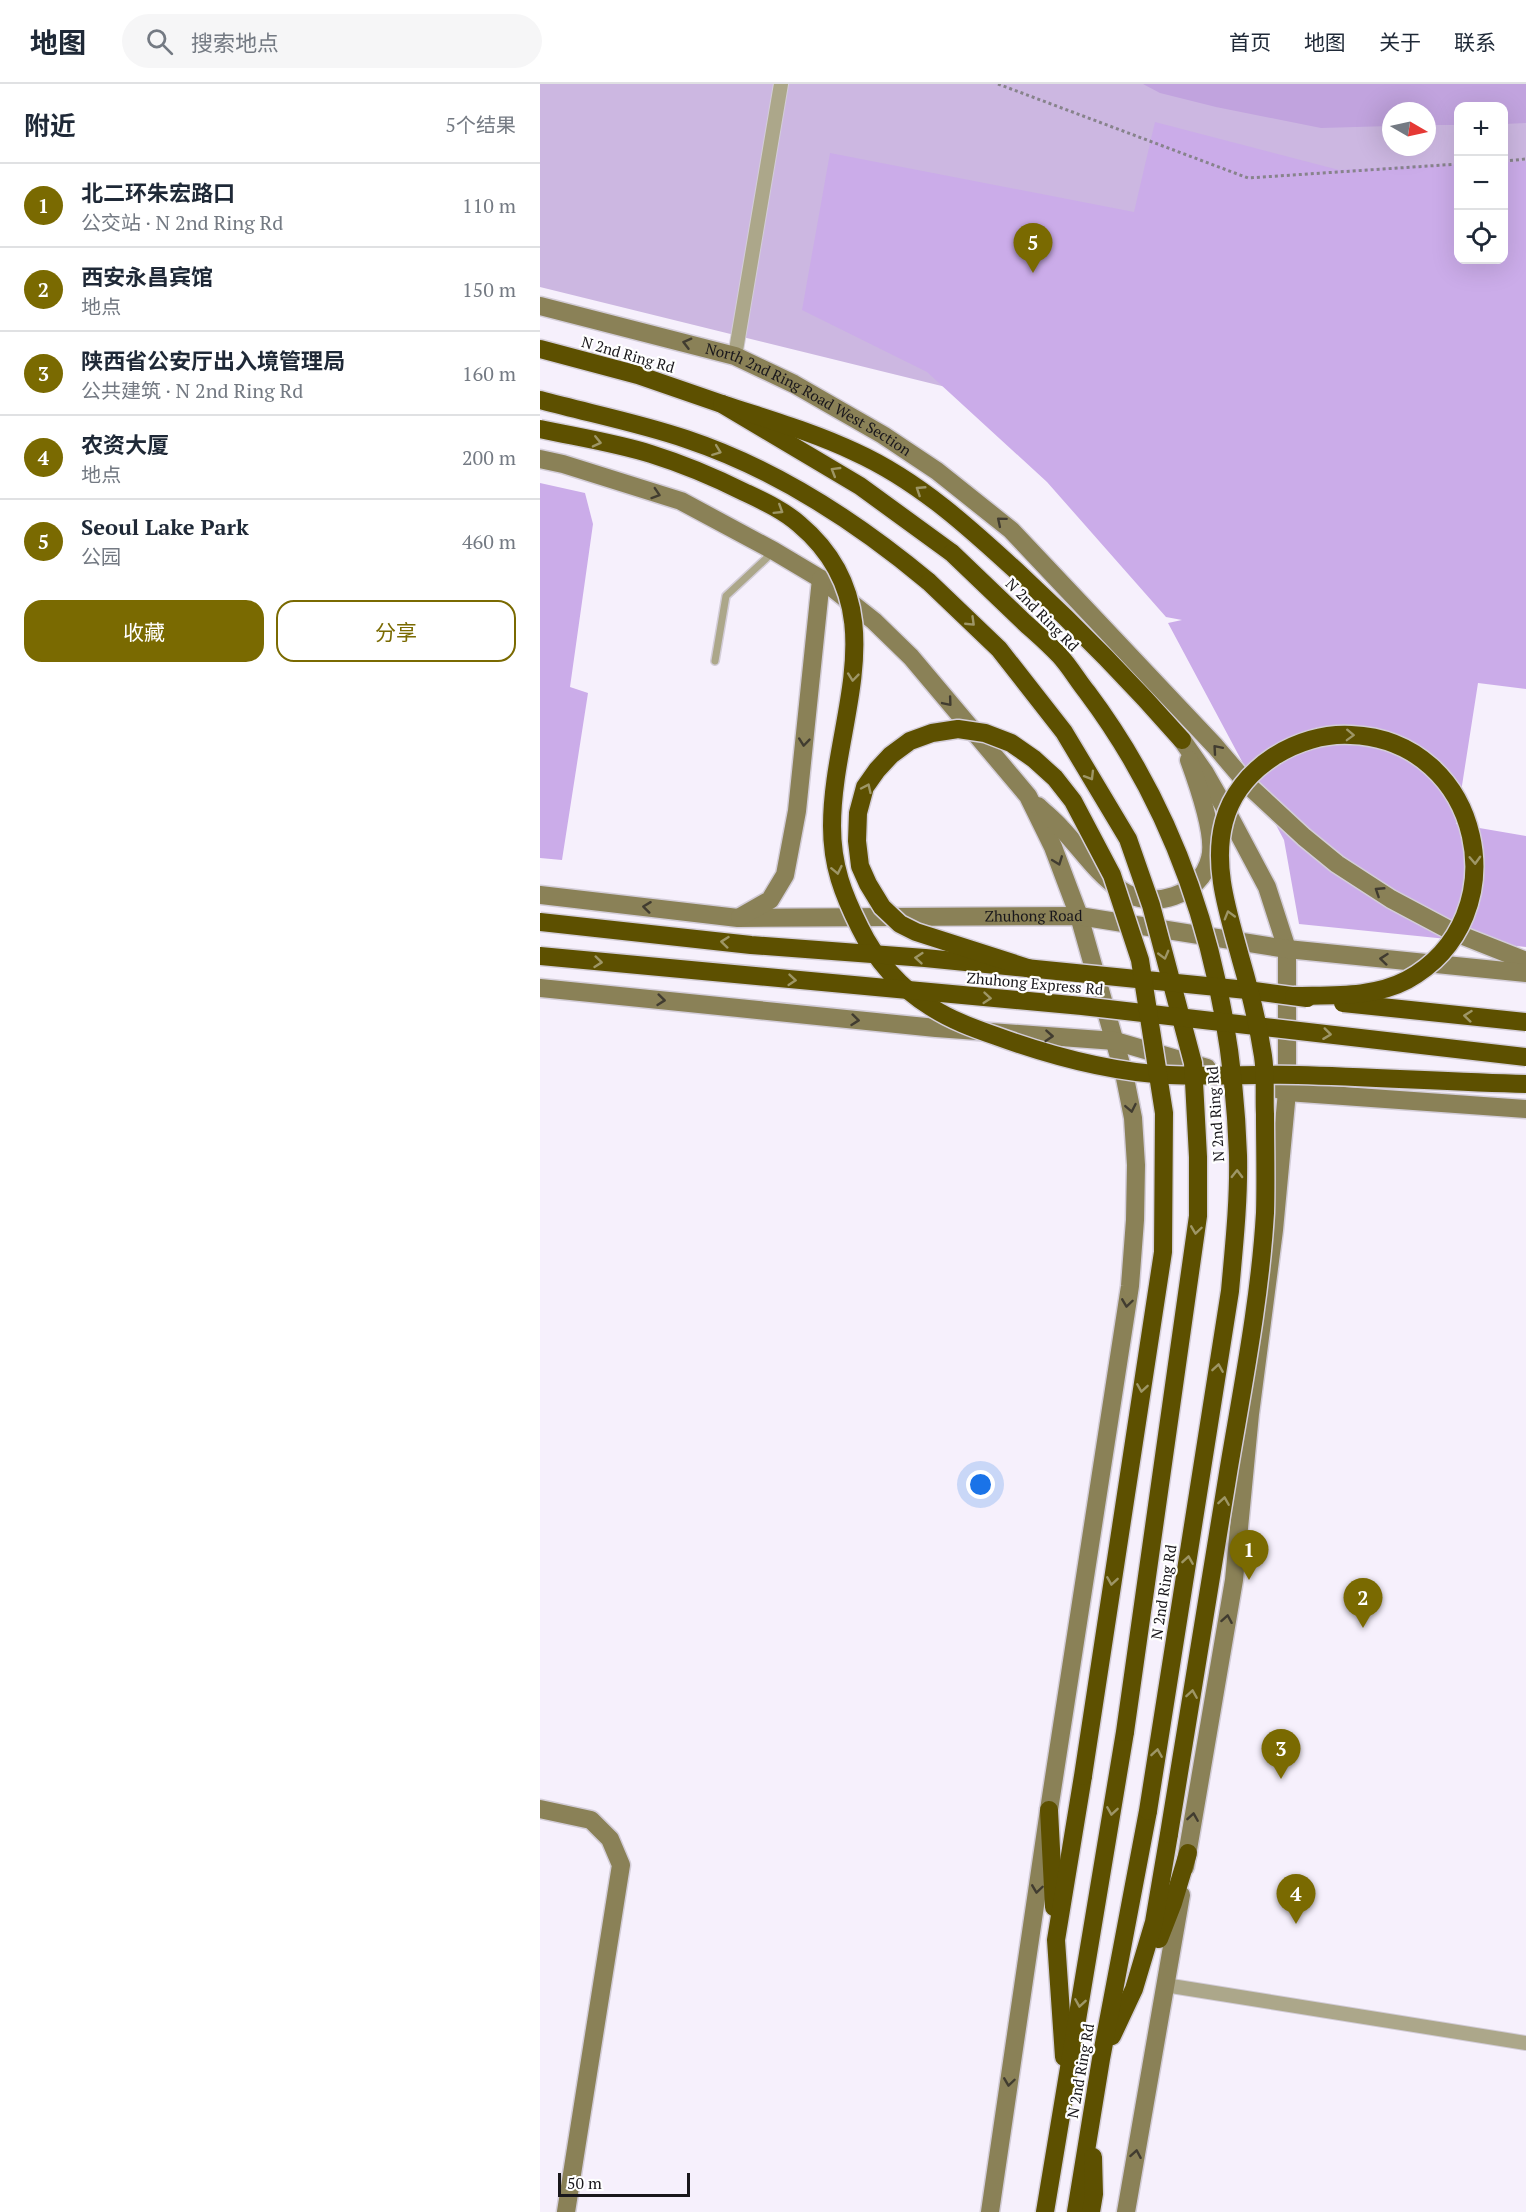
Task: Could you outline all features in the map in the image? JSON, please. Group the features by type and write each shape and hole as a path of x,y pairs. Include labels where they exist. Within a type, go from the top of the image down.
{"highway":[{"name":"N 2nd Ring Rd","path":"540,349 638,375 722,404 860,486 952,553 1060,656 1112,724 1137,765 1178,852 1195,896 1217,981 1232,1065 1238,1157 1236,1223 1230,1291 1148,1811 1101,2059 1076,2212"},
{"name":"N 2nd Ring Rd","path":"540,400 685,439 737,458 783,480 857,526 929,582 999,649 1064,732 1128,839 1151,905 1193,1063 1198,1157 1198,1216 1125,1732 1045,2212"},
{"path":"722,404 815,435 856,452 927,494 972,530 1043,596 1138,690 1182,740"},
{"path":"540,429 650,454 723,481 776,508 792,519 836,563 848,592 854,630 854,675 834,796 832,828 835,862 842,890 864,937 882,963 903,985 930,1007 961,1024 1013,1043 1059,1056 1140,1073 1173,1076 1285,1074 1526,1084"},
{"path":"1030,969 916,932 900,924 882,907 868,884 860,866 857,841 858,813 865,788 884,763 910,741 932,733 958,729 985,733 1011,743 1034,759 1055,778 1073,801 1112,875 1140,960 1164,1113 1162,1252 1056,1940"},
{"path":"1134,1989 1154,1922 1169,1834 1244,1380 1264,1215 1264,1061 1255,1011 1226,904 1220,860 1225,819 1234,798 1259,768 1294,746 1312,739 1333,735 1375,738 1397,745 1435,769 1462,805 1475,849 1476,871 1473,894 1466,916 1442,954 1405,981 1363,994 1294,996"},
{"name":"Zhuhong Express Rd","path":"540,922 752,945 1030,969 1526,1022"},
{"name":"Zhuhong Express Rd","path":"540,956 1082,1006 1526,1057"},
{"path":"1049,1810 1066,2085"},
{"path":"1101,2059 1170,1912 1188,1853"},
{"path":"1091,2212 1094,2194 1093,2109"},
{"path":"1039,2212 1050,2177"}],"main road":[{"name":"North 2nd Ring Road West Section","path":"540,306 735,356 830,403 892,441 975,500 1011,530 1043,561 1249,786 1304,837 1337,864 1391,899 1453,932 1526,961"},
{"path":"540,459 681,501 821,579 874,621 910,657 1028,796 1061,828 1103,876 1123,891 1140,897 1158,900 1171,898 1183,894 1202,875 1210,858 1210,837 1204,809 1182,740 1158,685 1103,656"},
{"path":"738,918 770,900 785,875 797,811 821,579"},
{"path":"1126,2212 1234,1580 1250,1414 1274,1230 1287,1092 1287,949 1267,887 1257,866 1205,773 1182,740"},
{"path":"990,2212 1130,1286 1135,1220 1136,1165 1133,1118 1115,1041 1079,916 1053,847 1028,796"},
{"name":"Zhuhong Road","path":"540,895 738,918 1079,916 1287,949 1526,973"},
{"path":"540,988 936,1028 1115,1041 1287,1092 1526,1109"},
{"path":"540,1809 591,1820 610,1839 621,1865 566,2212"}],"street":[{"path":"735,356 781,84"},
{"path":"1165,1985 1526,2043"}],"lane":[{"path":"715,662 726,596 774,551"}],"path":[{"path":"998,84 1248,178 1454,164"},
{"path":"1508,160 1526,159"}],"shaded area":[{"path":"540,84 1526,84 1526,339 958,390 540,287"},
{"path":"1143,84 1526,84 1526,123 1508,124 1508,102 1454,102 1454,125 1436,125 1436,102 1382,102 1382,126 1321,128 1160,93"},
{"path":"1155,122 1339,170 1454,164 1454,264 1508,264 1508,162 1526,161 1526,689 1478,683 1456,824 1526,836 1526,947 1299,924 1284,840 1168,623 1182,620 1166,617 1047,482 927,372 802,310 830,153 1134,212"},
{"path":"540,483 585,493 593,524 570,687 588,693 562,860 540,858"}],"place":[{"name":"Seoul Lake Park","path":"1033,273"},
{"name":"北二环朱宏路口","path":"1249,1580"},
{"name":"西安永昌宾馆","path":"1363,1628"},
{"name":"陕西省公安厅出入境管理局","path":"1281,1779"},
{"name":"农资大厦","path":"1296,1924"}]}
